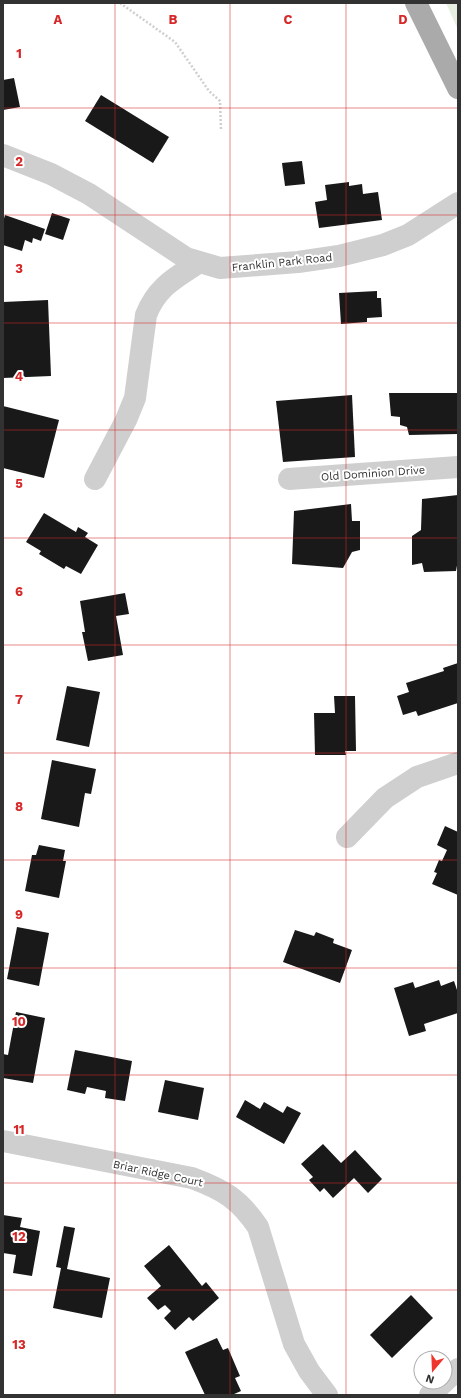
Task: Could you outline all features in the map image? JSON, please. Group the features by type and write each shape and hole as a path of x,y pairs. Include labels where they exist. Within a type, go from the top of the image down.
{"main road":[{"path":"416,3 458,88"}],"street":[{"name":"Franklin Park Road","path":"3,155 51,174 89,194 170,249 198,263 220,268 241,268 339,256 383,246 408,235 458,203"},
{"path":"95,478 126,420 135,398 146,315 150,304 158,291 198,263"},
{"name":"Old Dominion Drive","path":"289,479 458,467"},
{"path":"347,837 385,798 417,778 458,763"},
{"name":"Briar Ridge Court","path":"3,1141 192,1178 216,1187 233,1197 246,1210 258,1227 294,1344 308,1371 327,1395"}],"path":[{"path":"120,3 175,42 209,91 220,101 221,129"}],"green space":[{"path":"446,3 458,3 458,30"}],"building":[{"path":"14,78 20,107 3,110 3,80"},
{"path":"101,95 169,137 153,163 85,121"},
{"path":"302,161 305,184 285,186 282,163"},
{"path":"349,182 349,186 362,184 363,194 378,192 382,220 319,228 315,202 327,200 325,185"},
{"path":"52,213 70,219 63,240 45,234"},
{"path":"5,215 45,229 41,241 33,238 32,243 25,240 22,251 3,245 3,222"},
{"path":"377,291 377,298 381,298 382,317 367,318 367,322 341,324 339,293"},
{"path":"48,300 51,376 3,378 3,302"},
{"path":"389,393 458,393 458,434 409,435 407,427 400,425 400,417 391,416"},
{"path":"352,395 355,457 283,462 276,401"},
{"path":"3,406 59,420 44,478 3,468"},
{"path":"458,495 458,560 456,571 424,572 422,563 412,565 412,536 421,530 422,499"},
{"path":"351,504 352,521 360,521 360,550 352,552 343,568 292,564 294,511"},
{"path":"44,513 76,532 78,527 88,533 85,537 98,545 81,574 66,566 64,569 39,554 41,551 26,542"},
{"path":"125,593 129,614 116,616 123,655 88,661 82,632 85,632 80,601"},
{"path":"458,663 458,703 418,716 416,711 403,715 397,696 409,692 406,683 444,671 443,668"},
{"path":"67,686 100,692 89,747 56,740"},
{"path":"334,696 355,696 356,751 345,751 346,755 315,755 314,713 335,713"},
{"path":"52,760 96,769 91,794 85,793 79,827 41,819"},
{"path":"445,826 458,832 458,895 432,884 437,873 434,872 439,860 442,861 447,850 437,845"},
{"path":"39,845 65,850 63,861 66,861 59,898 25,891 32,855 36,855"},
{"path":"17,927 49,933 39,986 7,979"},
{"path":"295,930 314,936 316,932 334,939 333,943 352,950 340,983 283,962"},
{"path":"439,980 441,986 454,981 458,993 458,1013 424,1024 426,1031 409,1036 394,988 413,982 415,988"},
{"path":"16,1012 45,1018 33,1083 3,1078 3,1054 8,1055"},
{"path":"75,1050 132,1061 125,1101 105,1098 106,1091 87,1087 85,1094 67,1090"},
{"path":"165,1080 204,1088 198,1120 158,1112"},
{"path":"245,1100 260,1109 264,1102 283,1113 287,1106 301,1113 284,1144 236,1117"},
{"path":"323,1144 341,1163 355,1150 382,1179 368,1193 354,1178 333,1198 324,1188 320,1192 309,1180 313,1177 301,1164"},
{"path":"3,1215 22,1218 20,1227 40,1231 32,1276 13,1273 16,1255 3,1253"},
{"path":"64,1226 75,1228 67,1269 110,1278 102,1318 53,1308 61,1268 56,1267"},
{"path":"169,1245 202,1286 206,1282 219,1298 193,1321 189,1317 175,1330 164,1318 171,1311 165,1305 158,1310 147,1298 161,1286 144,1266"},
{"path":"411,1295 433,1318 392,1358 370,1335"},
{"path":"217,1338 223,1350 228,1348 240,1376 235,1378 241,1391 232,1395 205,1395 185,1352"}]}
